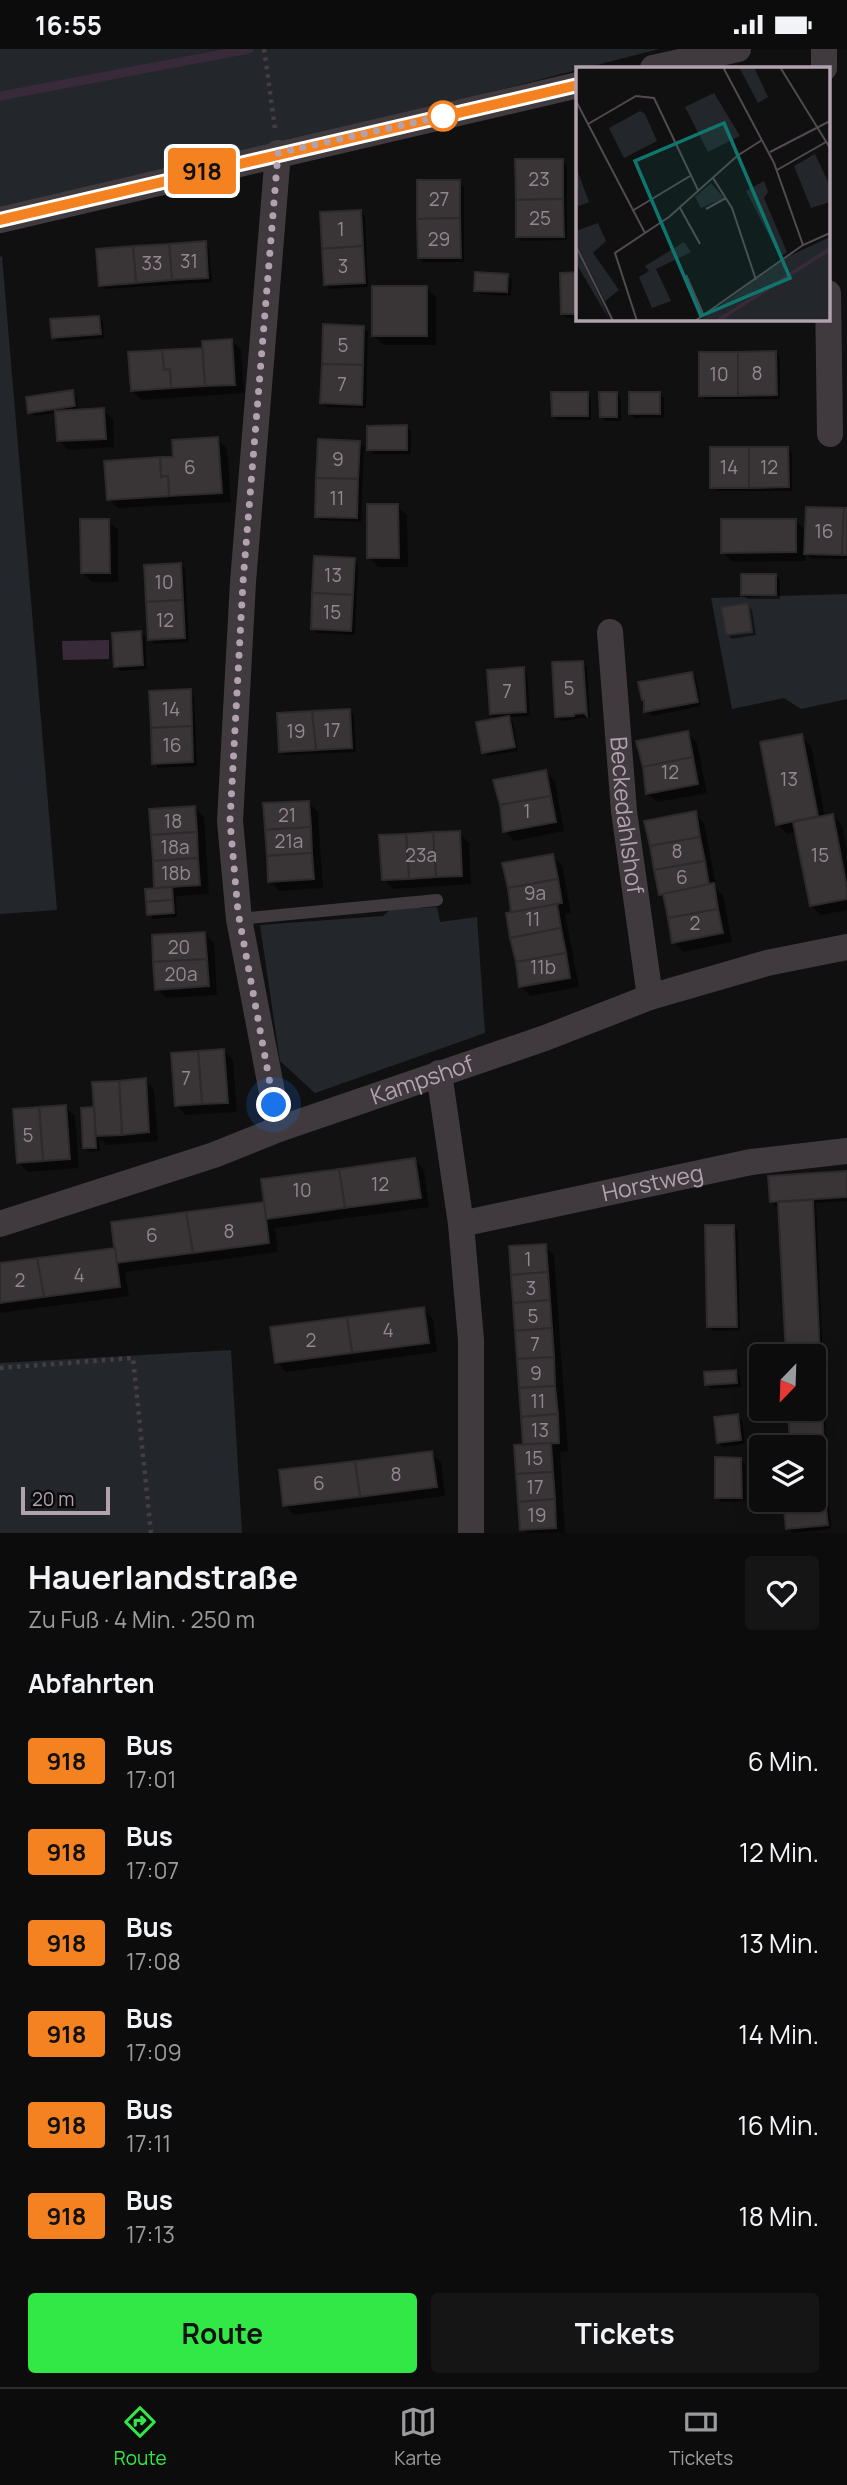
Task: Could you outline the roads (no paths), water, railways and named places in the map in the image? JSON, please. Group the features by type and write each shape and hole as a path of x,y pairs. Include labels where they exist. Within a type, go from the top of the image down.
{"street":[{"path":"657,67 738,49"},
{"path":"824,49 824,67"},
{"path":"0,220 576,85"},
{"path":"278,153 243,582 230,821 239,919 279,1129"},
{"path":"828,320 830,434"},
{"name":"Beckedahlshof","path":"610,632 624,811 650,997"},
{"name":"Kampshof","path":"0,1224 214,1155 279,1129 545,1038 650,997 767,963 847,947"},
{"path":"439,1073 461,1224 471,1340 471,1533"},
{"name":"Horstweg","path":"461,1224 751,1162 847,1151"}],"lane":[{"path":"239,919 437,900"}],"waterway":[{"path":"0,96 249,49"}]}
